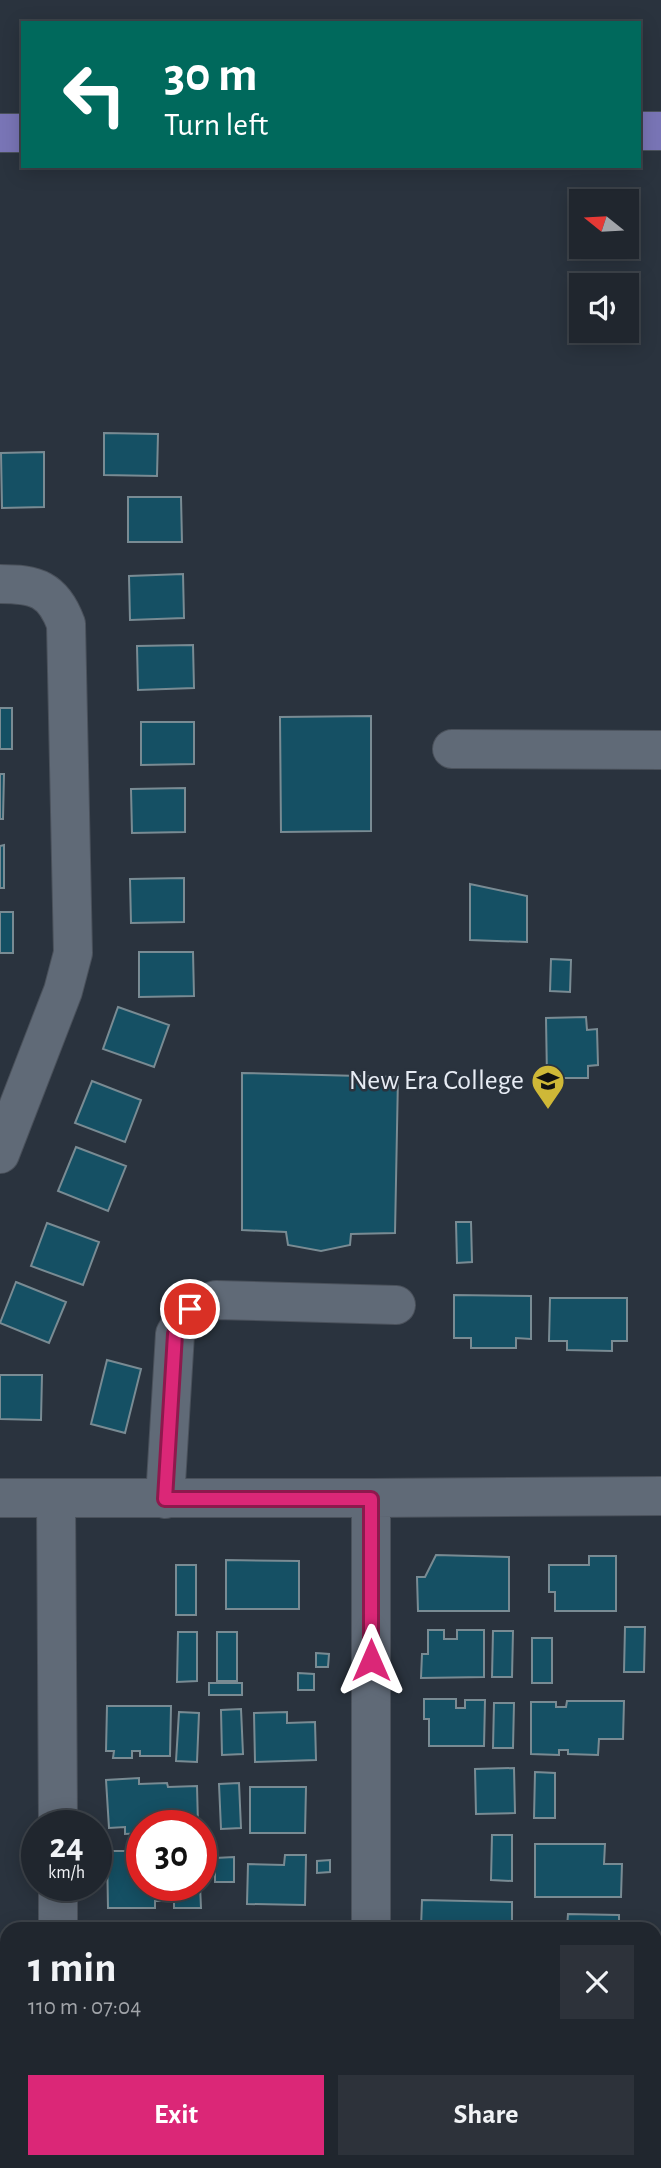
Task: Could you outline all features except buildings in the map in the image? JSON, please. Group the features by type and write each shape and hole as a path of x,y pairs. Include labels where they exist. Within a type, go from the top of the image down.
{"main road":[{"path":"641,131 661,131"},
{"path":"0,133 21,133"}],"street":[{"path":"0,584 23,584 46,592 60,606 66,624 73,953 63,990 0,1154"},
{"path":"452,749 661,750"},
{"path":"165,1499 175,1334 190,1309 216,1300 396,1305"},
{"path":"0,1498 371,1499 661,1496"},
{"path":"56,1499 58,1810"},
{"path":"371,1499 371,1922"},
{"path":"58,1901 58,1922"}],"place":[{"name":"New Era College","path":"548,1111"}],"route":[{"path":"190,1309 175,1334 165,1499 371,1499 371,1660"}]}
